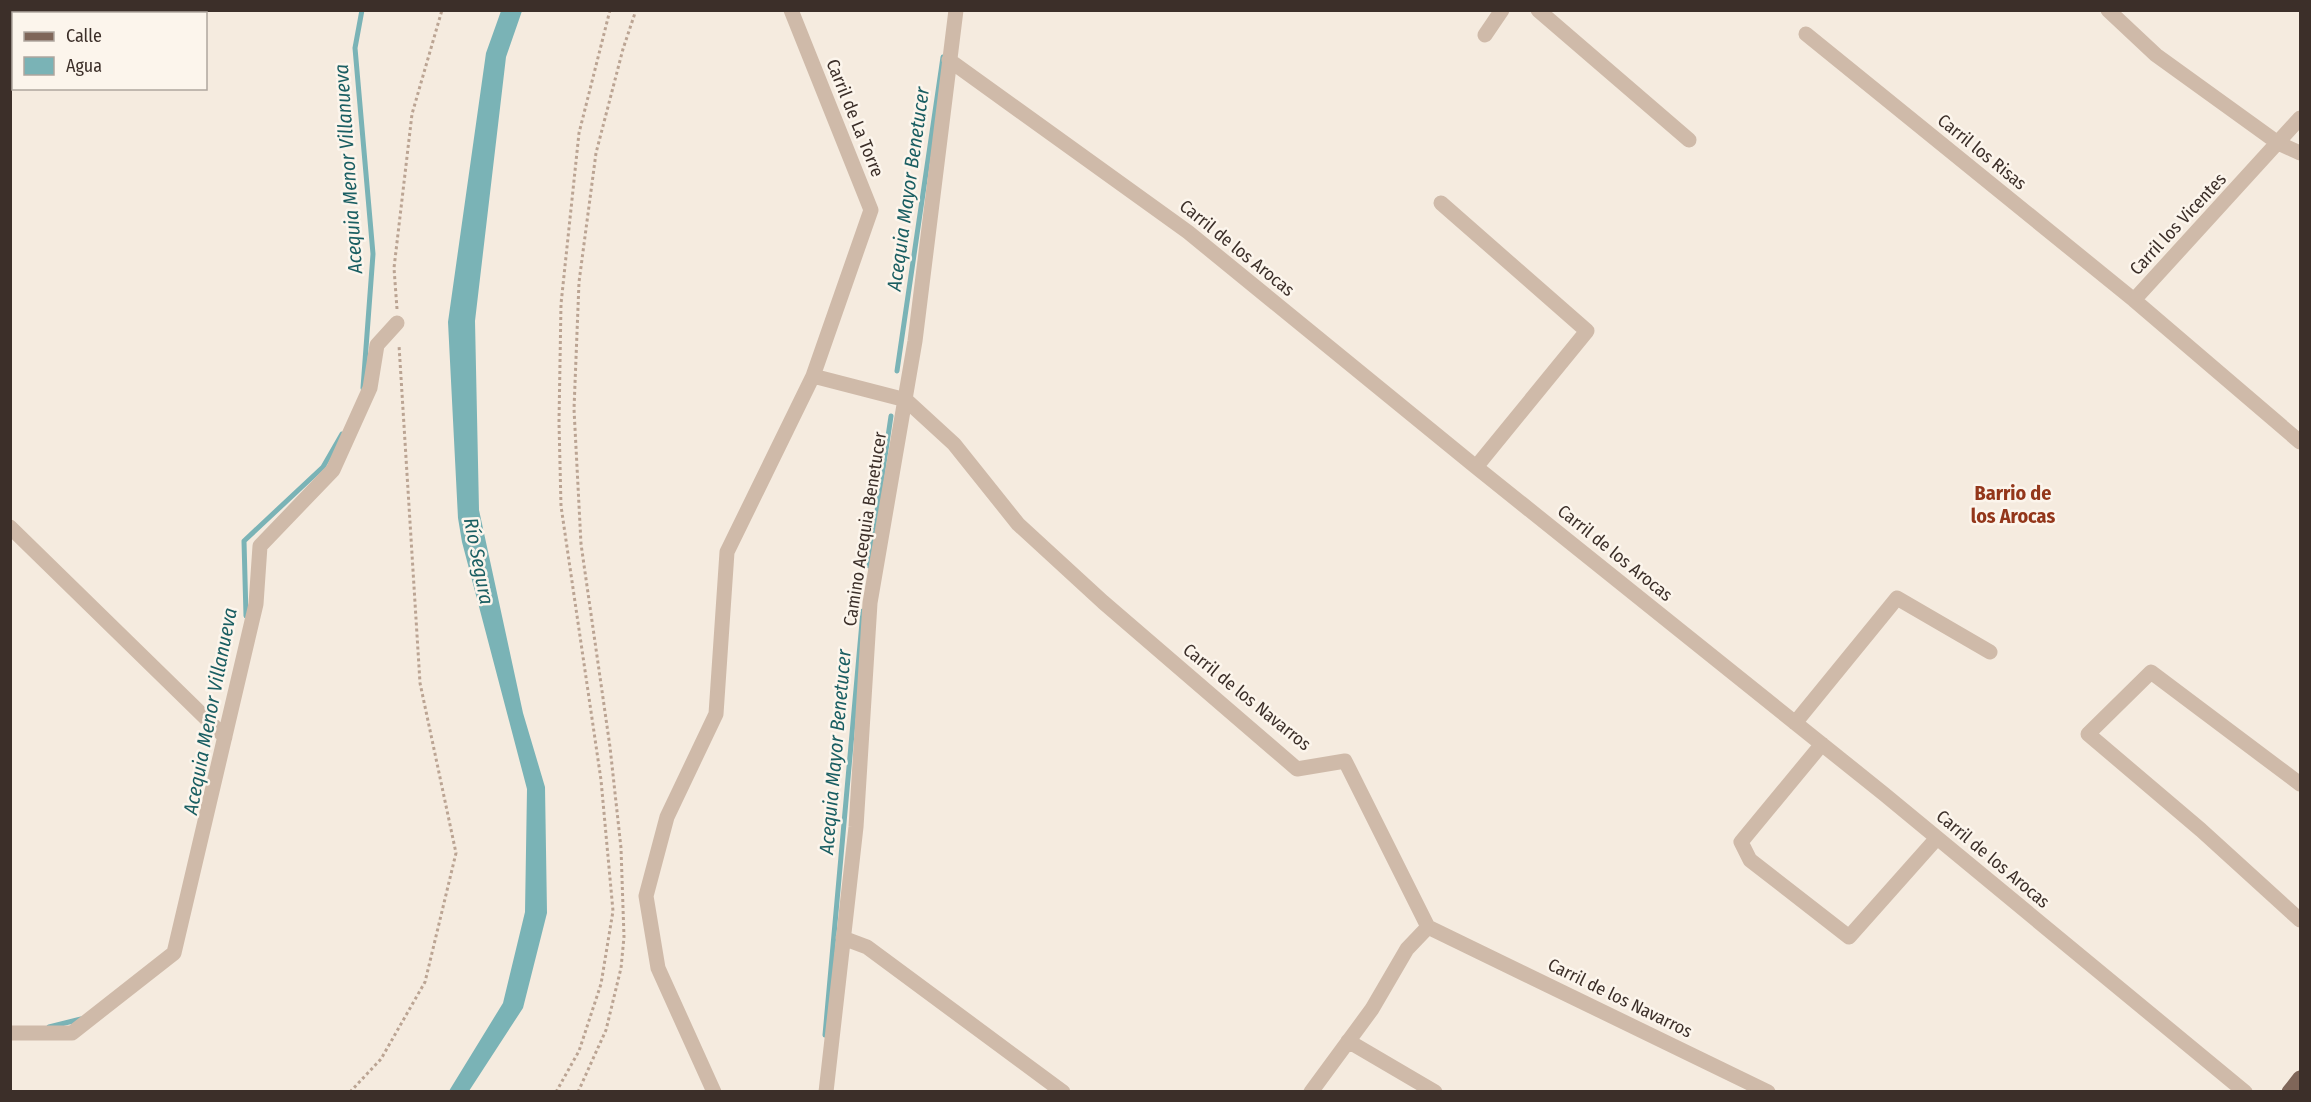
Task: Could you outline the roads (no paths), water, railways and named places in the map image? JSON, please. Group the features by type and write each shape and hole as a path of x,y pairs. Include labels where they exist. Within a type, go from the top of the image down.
{"main road":[{"path":"2289,1092 2301,1078"}],"street":[{"name":"Carril de La Torre","path":"714,1092 658,968 646,896 667,817 716,714 727,552 813,376 871,210 791,10"},
{"name":"Camino Acequia Benetucer","path":"826,1092 856,827 870,603 915,341 956,10"},
{"path":"1485,35 1502,10"},
{"path":"1538,10 1689,140"},
{"path":"2109,10 2156,55 2278,143 2301,153"},
{"name":"Carril los Risas","path":"1806,34 2134,300"},
{"name":"Carril de los Arocas","path":"949,60 1188,232 1476,467 1822,744 2245,1092"},
{"name":"Carril los Vicentes","path":"2301,118 2134,300 2301,442"},
{"path":"1441,203 1587,331 1476,467"},
{"path":"10,1033 72,1034 174,953 256,604 260,546 333,470 370,388 377,345 397,323"},
{"name":"Carril de los Navarros","path":"813,376 906,400 954,444 1018,524 1103,602 1297,769 1345,761 1428,927 1768,1092"},
{"path":"10,526 225,737"},
{"path":"1795,723 1897,598 1990,652"},
{"path":"2301,784 2151,672 2088,734 2201,830 2301,920"},
{"path":"1822,744 1742,842 1750,860 1849,937 1937,838"},
{"path":"1311,1092 1372,1009 1407,949 1428,927"},
{"path":"843,938 867,947 1063,1092"},
{"path":"1348,1041 1435,1092"}],"water":[{"name":"Río Segura","path":"501,11 522,11 506,57 475,321 479,510 523,713 545,787 547,913 523,1008 469,1091 449,1091 503,1003 525,912 527,789 462,542 458,518 448,322 486,53"}],"waterway":[{"name":"Acequia Menor Villanueva","path":"362,10 355,48 373,254 363,388"},
{"name":"Acequia Mayor Benetucer","path":"897,371 943,57"},
{"name":"Acequia Mayor Benetucer","path":"869,566 891,416"},
{"name":"Acequia Menor Villanueva","path":"246,616 244,541 323,467 342,434"},
{"name":"Acequia Mayor Benetucer","path":"825,1035 863,611"},
{"name":"Acequia Menor Villanueva","path":"49,1027 81,1019"}],"district":[{"name":"Barrio de los Arocas","path":"2013,504"}]}
